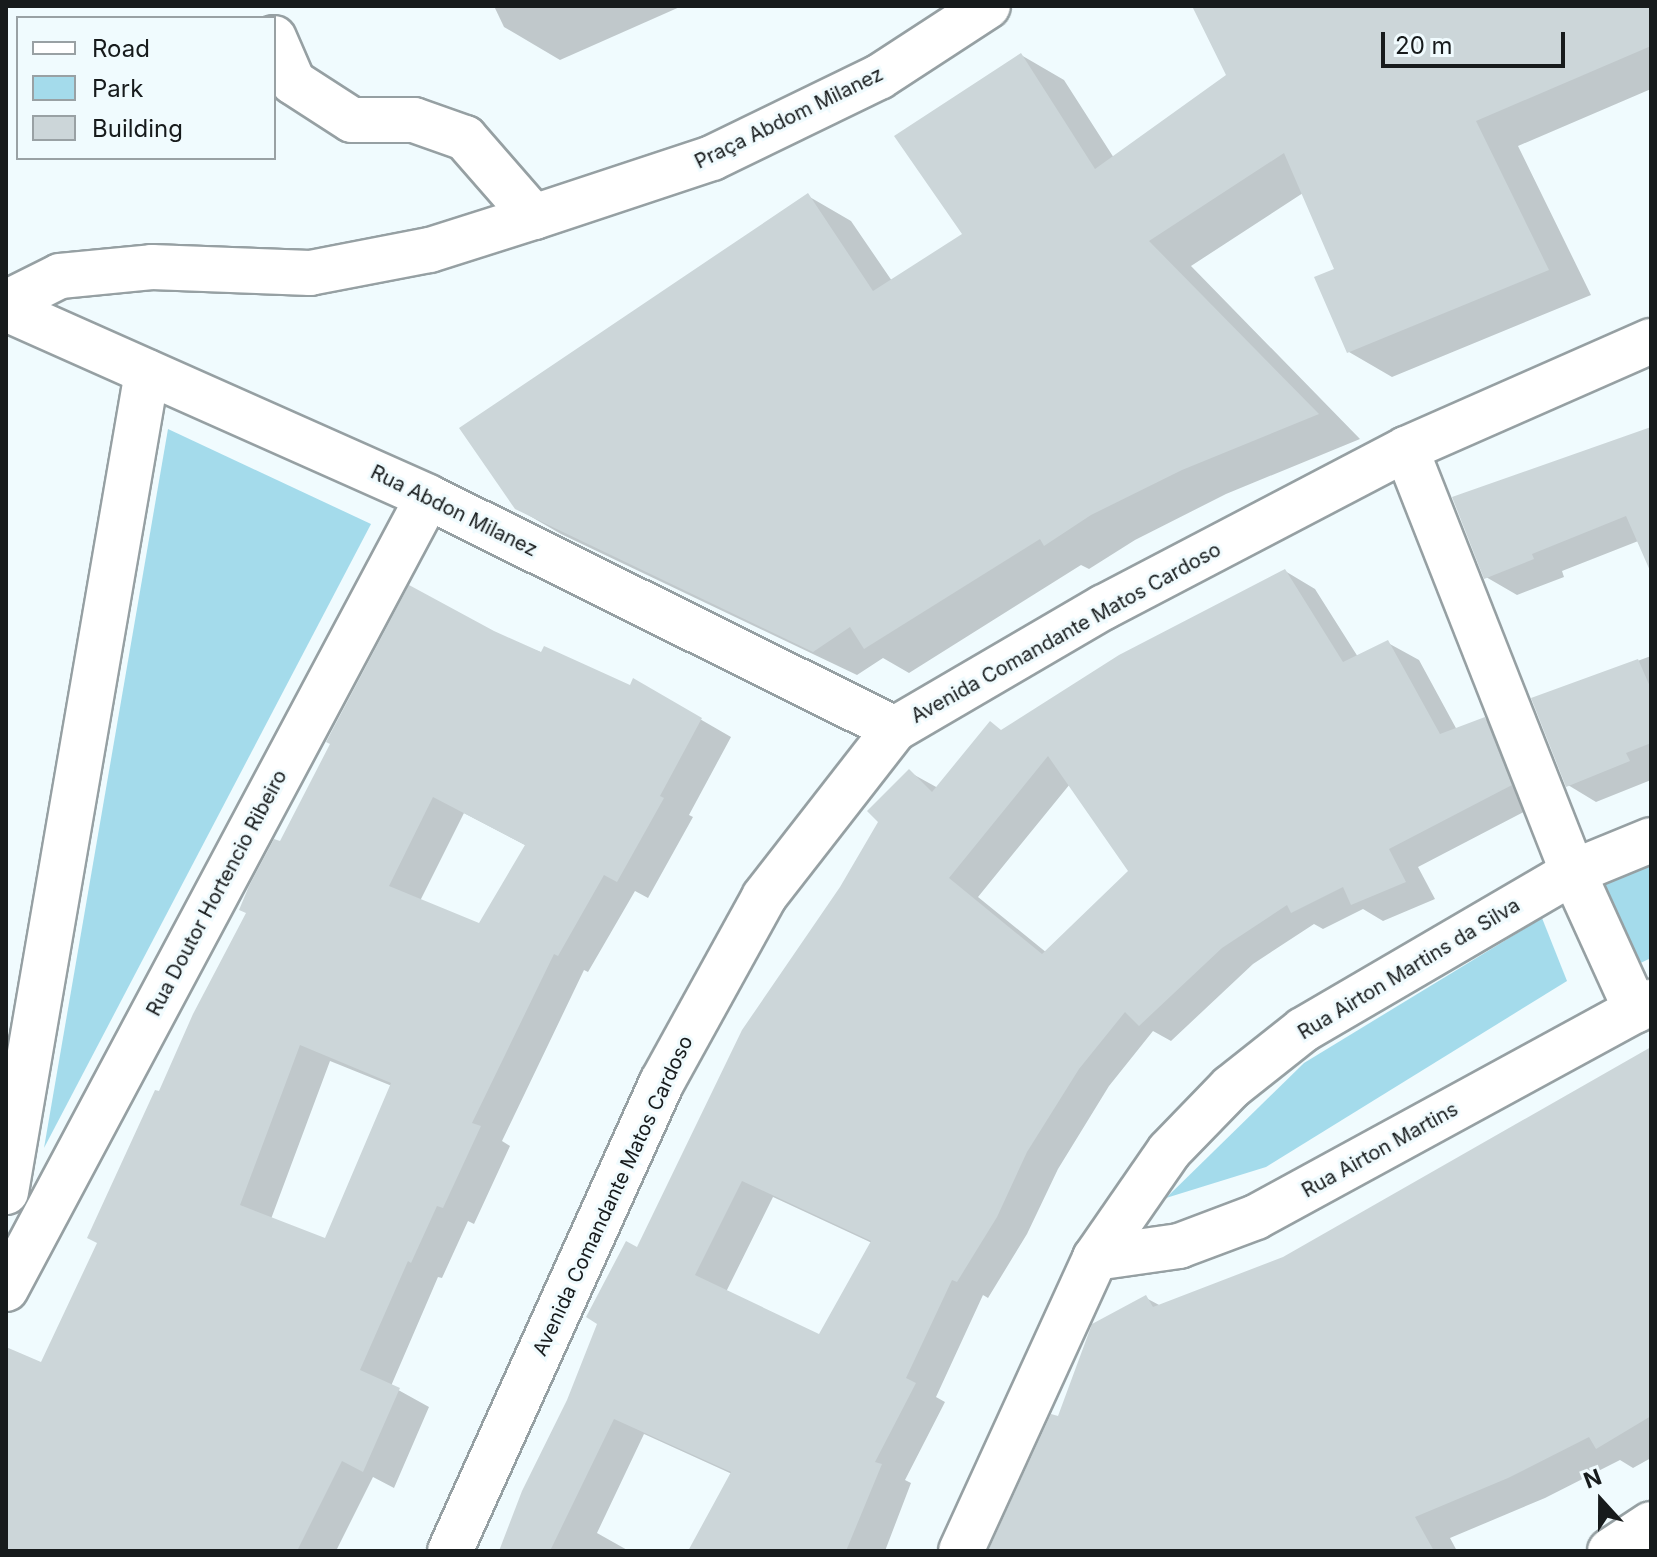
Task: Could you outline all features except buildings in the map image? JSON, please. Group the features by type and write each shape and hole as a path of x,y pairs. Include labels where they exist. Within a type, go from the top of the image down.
{"street":[{"name":"Praça Abdom Milanez","path":"6,306 60,276 152,267 310,273 430,250 712,158 879,77 988,6"},
{"path":"276,43 293,82 352,120 414,120 465,138 534,217"},
{"name":"Rua Abdon Milanez","path":"6,306 428,497 895,729"},
{"name":"Avenida Comandante Matos Cardoso","path":"450,1551 662,1082 764,897 895,729 1104,607 1406,449 1651,341"},
{"path":"6,1192 147,372"},
{"path":"1406,449 1573,872 1644,1006"},
{"name":"Rua Doutor Hortencio Ribeiro","path":"6,1289 428,497"},
{"name":"Rua Airton Martins da Silva","path":"961,1551 1095,1258 1169,1151 1231,1087 1303,1030 1573,872 1651,840"},
{"name":"Rua Airton Martins","path":"1095,1258 1179,1246 1256,1217 1644,1006"},
{"path":"1610,1551 1651,1524"}],"green space":[{"path":"168,429 371,524 44,1148"},
{"path":"1651,854 1651,958 1632,967 1592,878"},
{"path":"1542,918 1567,981 1266,1167 1166,1198 1304,1063"}]}
